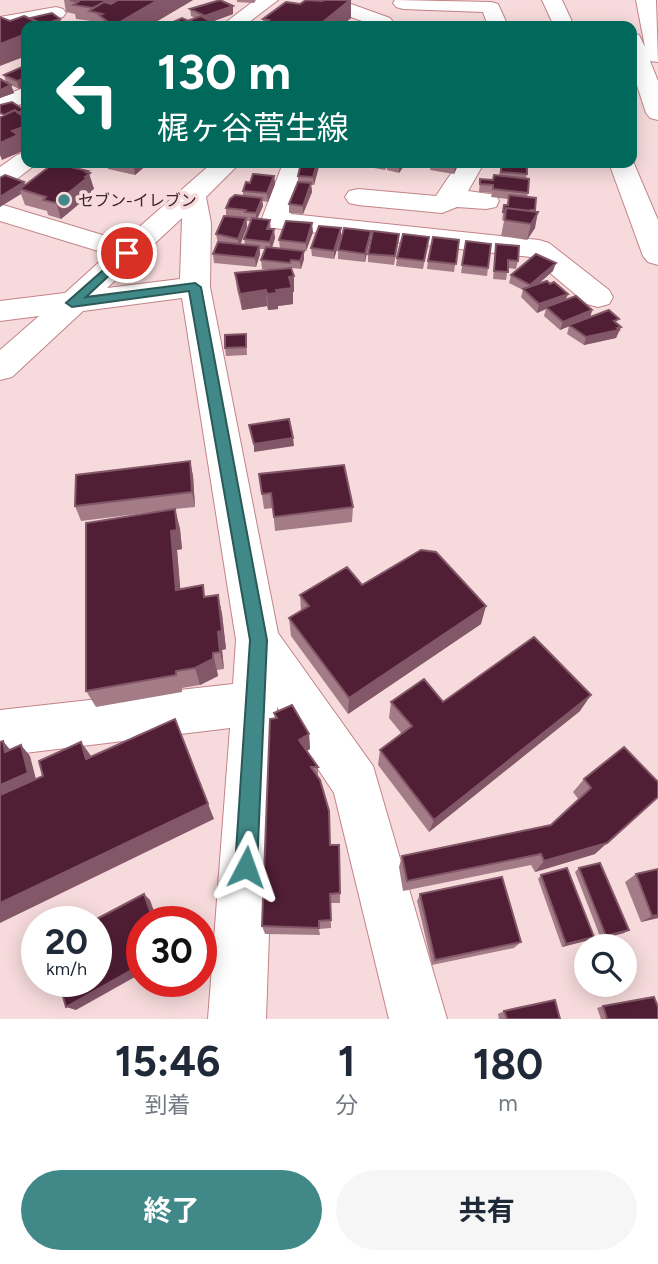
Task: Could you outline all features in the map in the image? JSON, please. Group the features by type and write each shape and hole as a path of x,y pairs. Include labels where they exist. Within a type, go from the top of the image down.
{"main road":[{"path":"238,21 268,0"},
{"path":"322,0 374,21"},
{"path":"552,0 562,21"},
{"path":"646,0 658,56"},
{"path":"384,21 405,1 426,6 477,4 491,8 496,21"},
{"path":"0,23 53,14"},
{"path":"637,54 658,113"},
{"path":"0,104 21,96"},
{"path":"0,179 21,164"},
{"path":"0,369 222,168"},
{"path":"294,168 275,221 539,248 598,297"},
{"path":"412,235 447,201 468,168"},
{"path":"624,168 658,256"},
{"path":"192,195 197,223 195,287 258,640 237,1019"},
{"path":"358,197 486,201"},
{"path":"0,212 109,246"},
{"path":"0,311 195,287"},
{"path":"258,640 356,783 418,1019"},
{"path":"0,733 256,703"}],"building":[{"path":"70,0 106,1 93,8 73,5 78,2"},
{"path":"118,0 158,0 122,21 107,21 99,15 102,14 89,11 104,2 111,4"},
{"path":"220,0 233,6 205,16 190,9"},
{"path":"306,0 350,0 324,21 263,19 286,2 300,4"},
{"path":"52,13 60,19 36,21 30,18"},
{"path":"24,16 35,21 21,21 21,36 0,44 0,17 10,21"},
{"path":"201,16 210,21 191,21"},
{"path":"21,67 21,80 17,81 4,75"},
{"path":"0,79 11,85 0,90"},
{"path":"12,102 21,108 21,112 18,113 15,110 4,115 0,113 0,105"},
{"path":"15,110 21,115 21,128 12,131 18,135 0,143 0,117"},
{"path":"47,168 75,168 90,173 56,203 20,189"},
{"path":"300,168 316,168 313,177 298,176"},
{"path":"501,168 527,168 527,174 501,172"},
{"path":"253,174 274,176 267,193 243,191"},
{"path":"5,175 24,182 0,197 0,178"},
{"path":"494,175 529,179 528,193 493,189 493,185 480,184 480,179 493,180"},
{"path":"298,182 311,183 303,206 289,204"},
{"path":"235,195 262,198 256,213 226,208"},
{"path":"509,195 536,198 535,210 506,208 503,212 504,205 508,205"},
{"path":"506,208 538,212 531,224 505,220"},
{"path":"224,216 246,218 238,239 216,234"},
{"path":"252,218 270,220 267,229 274,229 270,242 244,239"},
{"path":"286,221 312,223 306,243 279,240"},
{"path":"319,226 341,228 334,251 311,248"},
{"path":"344,228 371,231 365,254 338,250"},
{"path":"373,231 399,234 395,256 368,254"},
{"path":"403,234 429,237 424,261 397,258"},
{"path":"433,237 459,240 456,264 428,261"},
{"path":"466,241 491,244 488,268 462,265"},
{"path":"218,242 259,246 255,258 213,254"},
{"path":"496,244 519,246 518,261 508,260 508,272 494,271"},
{"path":"266,247 304,251 300,261 291,260 290,263 261,260"},
{"path":"536,254 556,263 530,285 511,275"},
{"path":"291,268 294,276 289,277 292,288 276,290 277,293 267,294 266,290 240,294 235,273"},
{"path":"547,281 550,284 554,282 568,294 539,304 523,289"},
{"path":"576,296 592,310 563,322 546,307"},
{"path":"609,310 619,319 614,321 621,327 617,328 619,330 586,337 569,325"},
{"path":"246,334 246,347 225,348 225,335"},
{"path":"289,419 293,438 254,444 249,425"},
{"path":"190,461 192,492 75,506 76,475"},
{"path":"344,465 353,507 274,517 271,493 262,494 259,474"},
{"path":"175,509 177,530 171,531 176,590 203,585 204,597 218,595 222,631 218,632 220,652 213,653 213,659 195,668 176,671 176,675 86,691 86,523"},
{"path":"421,550 436,552 486,606 349,698 289,618 309,606 300,595 347,567 362,585"},
{"path":"534,637 591,695 434,820 380,750 412,726 391,702 424,679 443,702"},
{"path":"292,705 309,734 299,740 318,767 311,767 320,780 329,811 330,845 339,845 340,893 330,894 331,920 319,921 319,928 262,926 270,719 277,718 274,713"},
{"path":"175,719 208,804 0,903 0,795 43,776 39,761 81,742 86,759"},
{"path":"3,741 5,752 21,745 28,773 0,785 0,742"},
{"path":"624,747 658,782 658,797 607,843 544,861 541,854 407,881 402,856 551,825 591,788 584,779"},
{"path":"600,863 629,930 605,934 579,868"},
{"path":"567,868 593,934 574,934 574,942 566,944 541,875"},
{"path":"658,869 658,915 652,916 636,874"},
{"path":"502,877 521,942 435,960 420,894"},
{"path":"144,894 148,906 126,906 126,973 112,981 112,911"},
{"path":"63,997 84,997 66,1007"},
{"path":"654,997 658,1007 658,1019 607,1019 603,1006"},
{"path":"555,1000 560,1019 507,1019 504,1011"}],"place":[{"name":"セブン-イレブン","path":"64,200"}],"route":[{"path":"127,253 72,303 195,287 258,640 246,867"}]}
